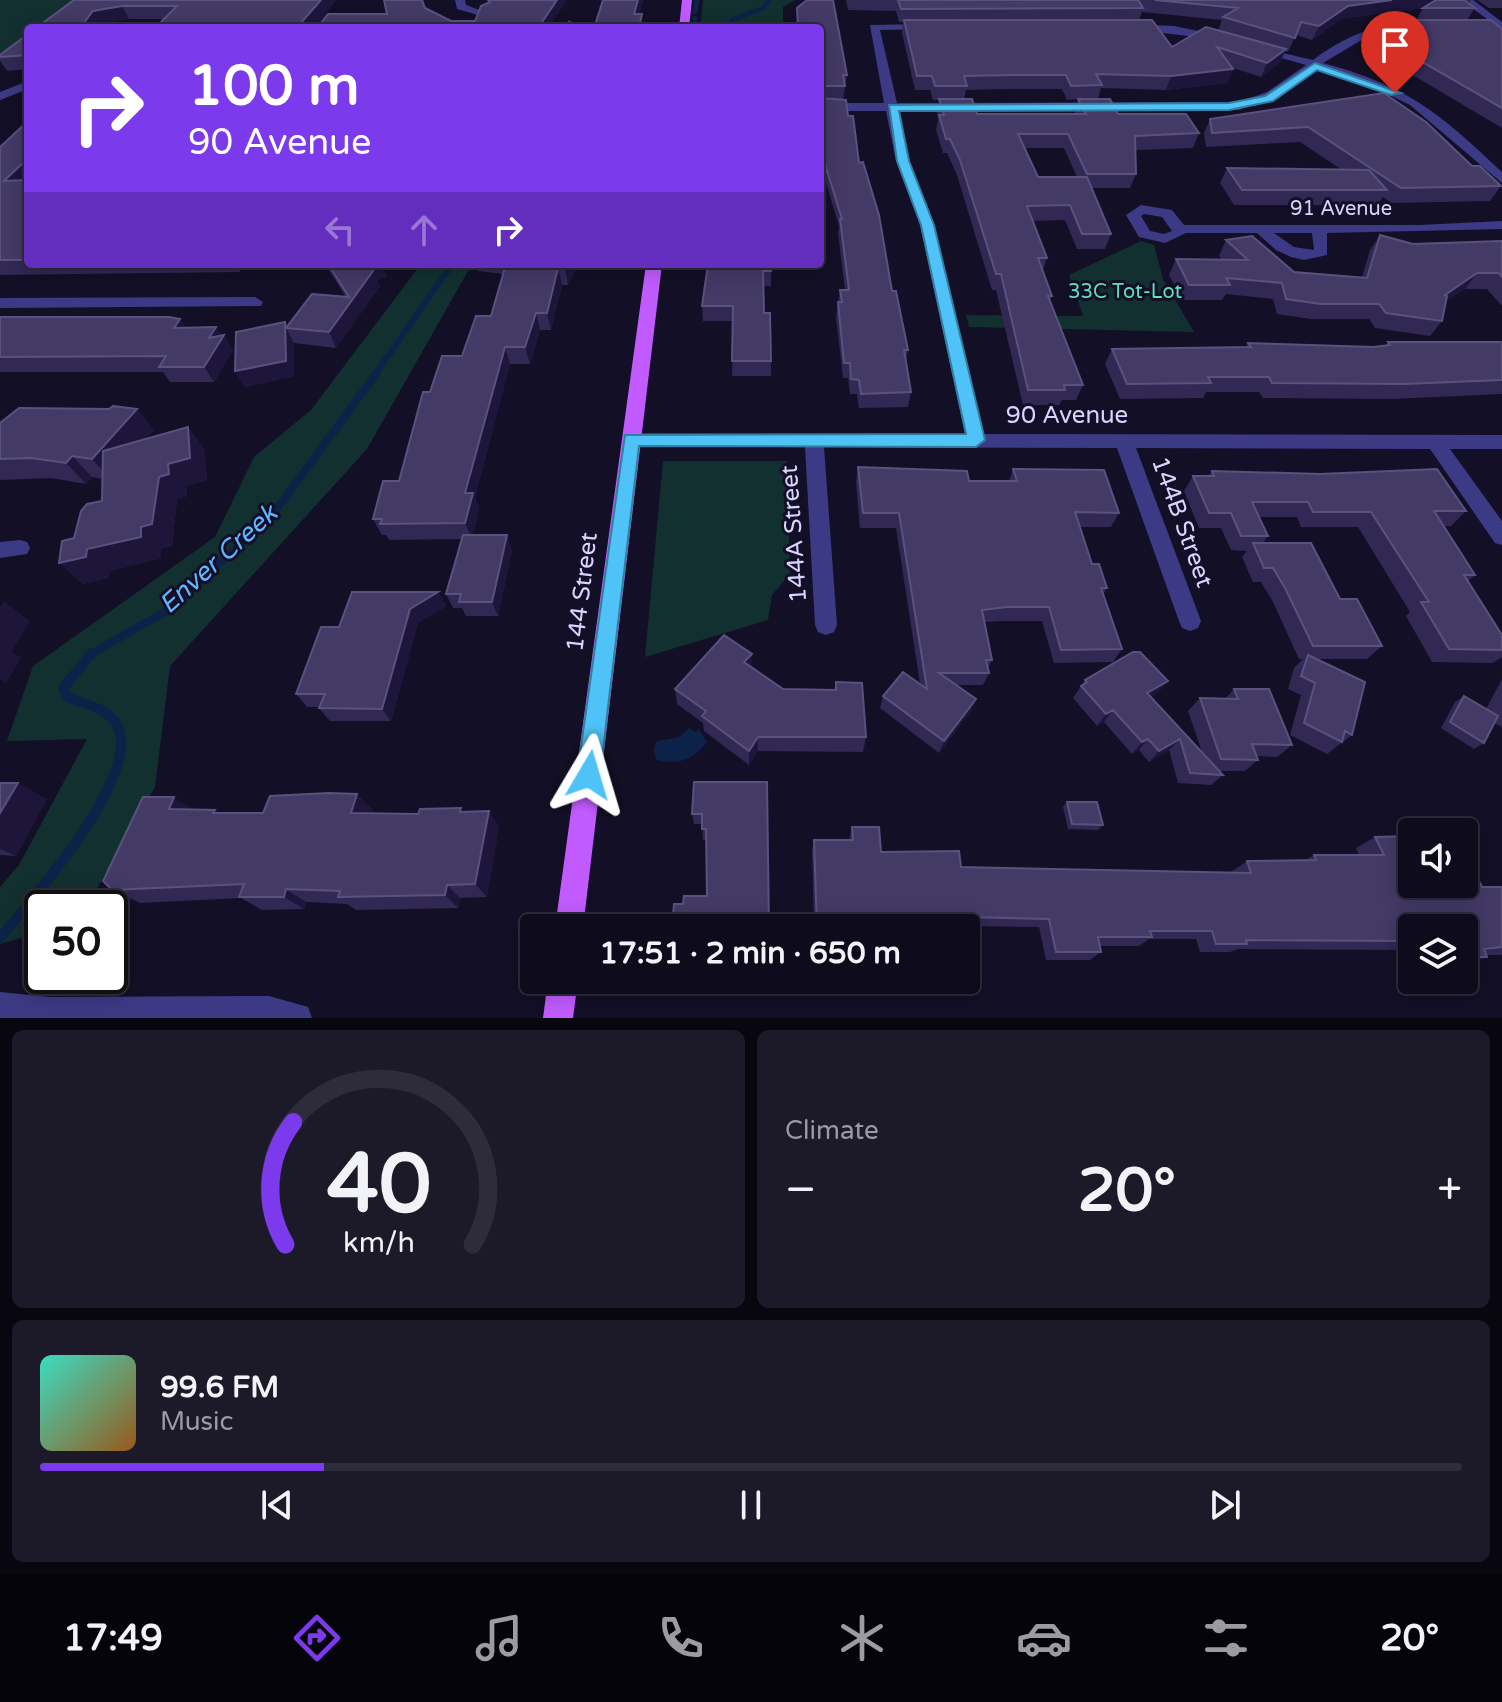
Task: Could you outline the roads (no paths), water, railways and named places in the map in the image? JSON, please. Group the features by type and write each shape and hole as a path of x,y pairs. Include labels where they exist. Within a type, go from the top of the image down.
{"main road":[{"path":"684,24 687,0"},
{"name":"144 Street","path":"571,914 653,268"},
{"path":"558,1018 561,994"}],"street":[{"path":"460,0 461,7 485,14"},
{"path":"1466,0 1502,27"},
{"path":"936,27 874,27 903,161 927,225 976,440"},
{"path":"1123,27 1174,29 1223,37 1379,86 1412,101 1438,118 1502,179"},
{"path":"1485,28 1502,27"},
{"path":"824,107 1229,107 1269,98 1360,36 1418,28"},
{"path":"0,96 24,87"},
{"name":"91 Avenue","path":"1180,229 1502,225"},
{"path":"1261,229 1285,250 1306,255 1322,252 1319,229"},
{"path":"0,303 255,302"},
{"name":"90 Avenue","path":"631,440 1502,442"},
{"name":"144A Street","path":"814,440 826,625"},
{"name":"144B Street","path":"1124,441 1190,621"},
{"path":"1435,442 1502,537"},
{"path":"0,1007 50,1015 269,1011 297,1018"}],"water":[{"path":"689,728 696,732 699,729 707,742 702,748 691,757 678,761 657,760 653,750 657,741 679,737"}],"waterway":[{"path":"695,12 697,0"},
{"name":"Enver Creek","path":"732,24 732,20 763,8 769,0"},
{"path":"694,24 695,18"},
{"name":"Enver Creek","path":"374,376 449,268"},
{"name":"Enver Creek","path":"92,654 170,609 273,514 376,374"},
{"name":"Enver Creek","path":"0,938 81,835 101,803 115,772 121,745 116,723 100,710 67,697 63,688 92,654"}],"park label":[{"name":"33C Tot-Lot","path":"1125,292"}]}
